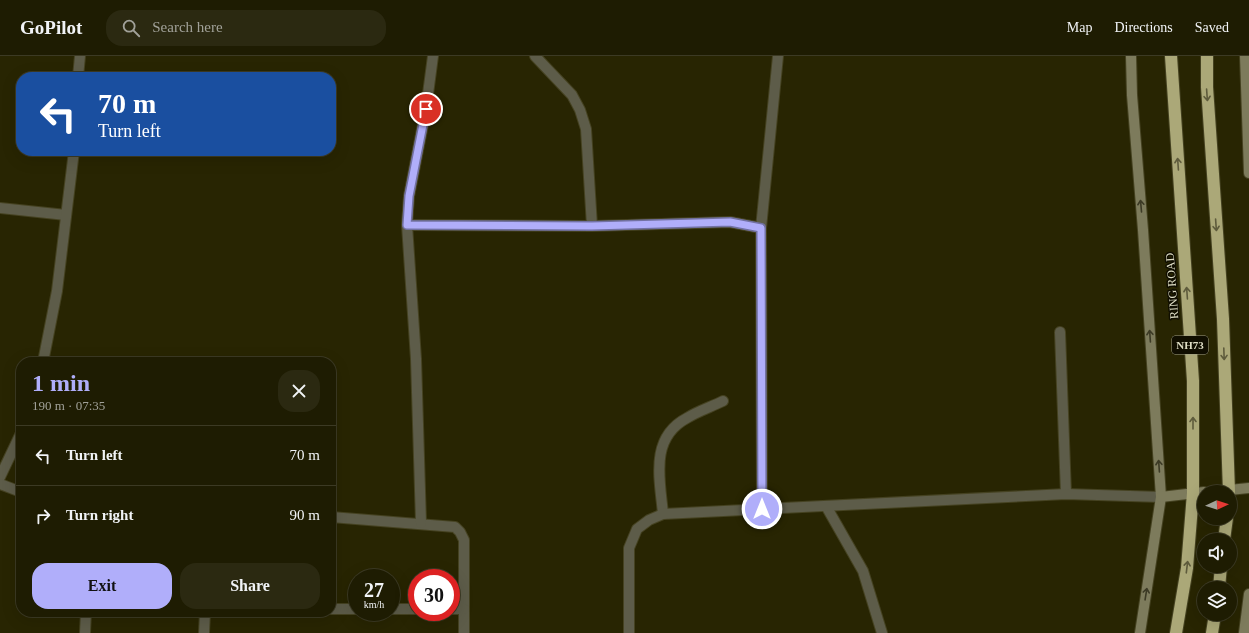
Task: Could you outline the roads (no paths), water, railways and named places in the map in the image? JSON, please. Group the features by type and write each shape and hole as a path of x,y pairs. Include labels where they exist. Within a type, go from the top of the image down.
{"highway":[{"name":"RING ROAD","path":"1171,56 1193,381 1198,485"},
{"name":"NH73","path":"1206,56 1223,319 1230,485"},
{"name":"RING ROAD","path":"1176,633 1197,500"},
{"path":"1212,633 1214,621"}],"street":[{"path":"78,72 80,56"},
{"path":"421,524 416,358 407,225 409,196 426,109 433,56"},
{"path":"762,509 761,228 778,56"},
{"path":"1131,56 1132,95 1143,230 1161,497 1140,633"},
{"path":"1245,56 1249,173"},
{"path":"539,58 572,95 580,110 586,128 592,226"},
{"path":"44,357 57,291 73,156"},
{"path":"0,208 66,215"},
{"path":"407,225 592,226 730,222 761,228"},
{"path":"1060,332 1066,494"},
{"path":"663,514 659,458 662,444 672,429 686,418 723,401"},
{"path":"0,477 16,443"},
{"path":"0,484 16,490"},
{"path":"1237,490 1249,488"},
{"path":"629,633 629,548 637,529 649,520 663,514 1066,494 1161,497 1197,493"},
{"path":"826,506 863,571 882,633"},
{"path":"336,517 455,527 460,532 464,540 464,633"},
{"path":"1244,633 1249,594"},
{"path":"336,608 348,609"},
{"path":"85,633 86,617"},
{"path":"204,633 205,617"}]}
